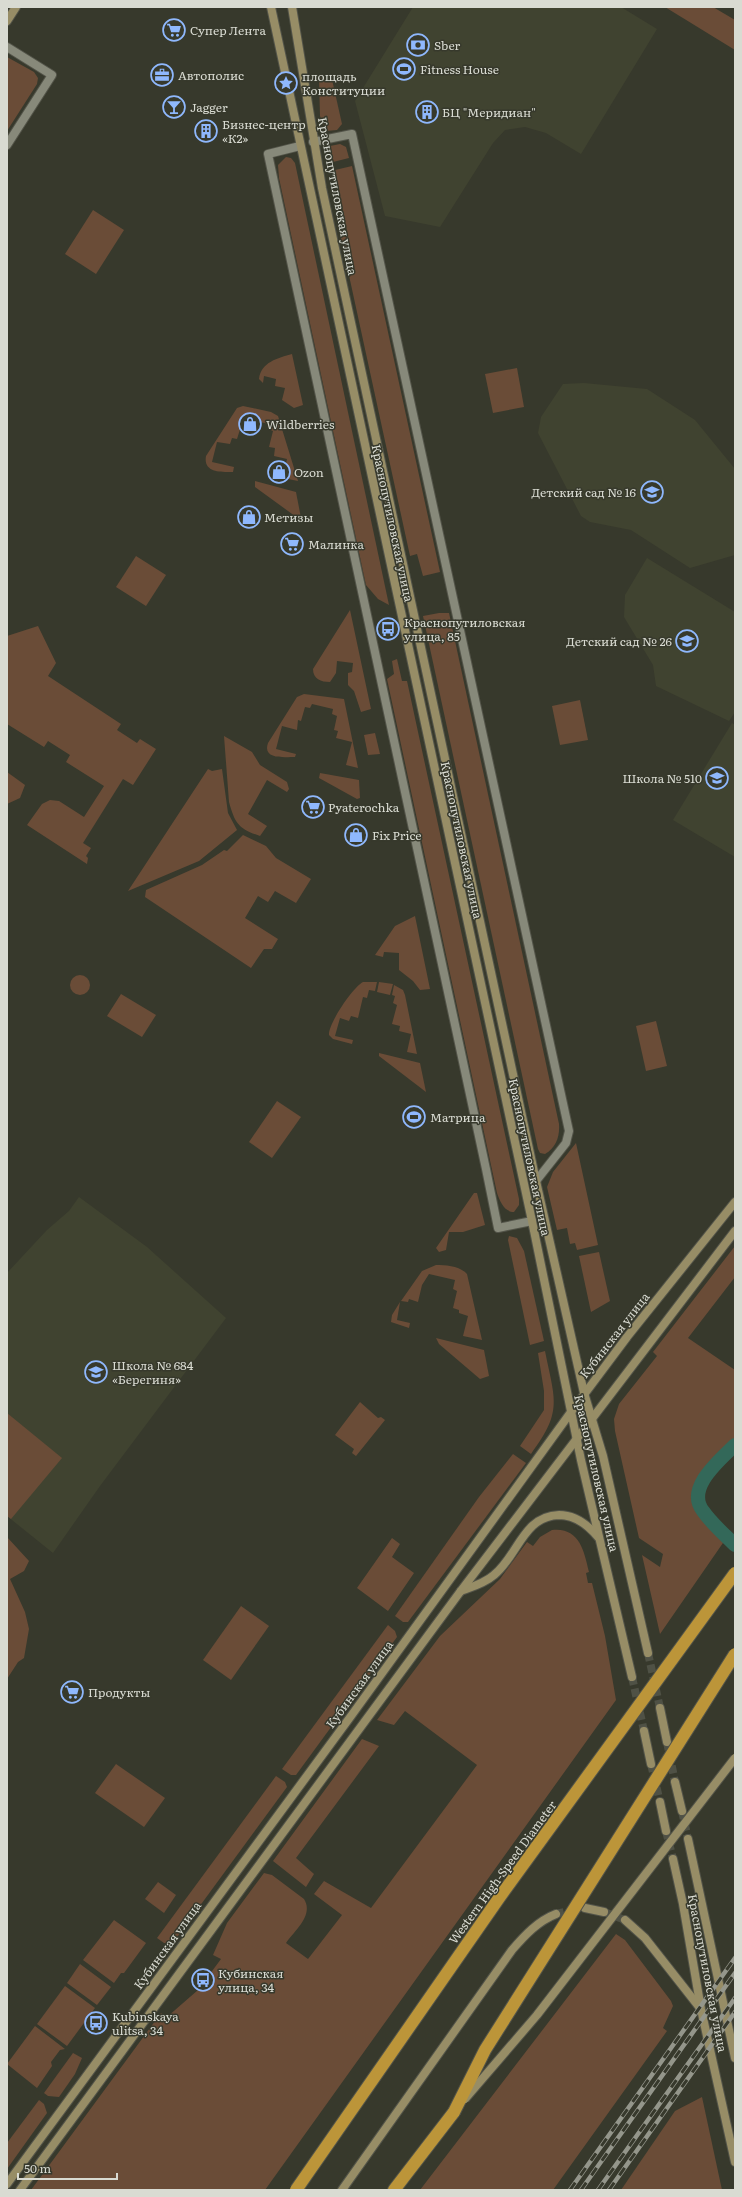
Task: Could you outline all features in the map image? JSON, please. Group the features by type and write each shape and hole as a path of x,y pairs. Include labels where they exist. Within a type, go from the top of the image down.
{"highway":[{"name":"Western High-Speed Diameter","path":"296,2190 499,1898 735,1573"},
{"path":"394,2190 454,2112 485,2050 735,1654"}],"main road":[{"path":"7,21 16,7"},
{"name":"Краснопутиловская улица","path":"271,7 532,1221 576,1438 632,1677"},
{"name":"Краснопутиловская улица","path":"292,7 313,142 536,1181 584,1393 603,1456 648,1653"},
{"name":"Кубинская улица","path":"7,2184 351,1716 584,1393 627,1336 735,1202"},
{"path":"20,2190 460,1592 735,1231"},
{"path":"460,1592 482,1583 495,1575 529,1529 537,1521 550,1515 571,1516 580,1520 600,1538"},
{"path":"660,1708 667,1742"},
{"path":"644,1731 651,1764"},
{"path":"454,2112 536,2015 735,1758"},
{"path":"676,1782 682,1811"},
{"path":"660,1802 666,1831"},
{"name":"Краснопутиловская улица","path":"688,1839 735,2058"},
{"name":"Краснопутиловская улица","path":"673,1859 683,1904 701,2009 735,2162"},
{"path":"585,1908 604,1912"},
{"path":"342,2190 492,1978 528,1932 547,1917 556,1914"},
{"path":"625,1920 645,1938 701,2009"}],"street":[{"path":"7,47 52,76 7,145"},
{"path":"313,142 352,134 568,1123 569,1136 566,1143 536,1181"},
{"path":"300,146 268,154 498,1228 532,1221"}],"shaded area":[{"path":"413,7 621,7 657,29 581,154 546,133 525,127 505,130 493,143 440,227 385,216 355,101"},
{"path":"665,7 713,7 735,20 735,50"},
{"path":"7,57 34,72 38,78 37,84 7,131"},
{"path":"331,75 342,124 337,130 326,131 320,116 319,78"},
{"path":"340,144 346,147 349,158 333,162 330,146"},
{"path":"286,157 291,158 295,163 389,605 378,599 366,585 279,178 278,165"},
{"path":"352,166 440,572 423,576 417,554 410,556 340,234 347,231 335,170"},
{"path":"93,210 124,230 96,274 65,254"},
{"path":"292,354 303,405 294,408 282,400 285,388 275,386 276,379 264,376 263,383 259,379 263,368 276,359"},
{"path":"517,368 524,407 493,413 485,374"},
{"name":"Детский сад № 16","path":"584,383 647,389 695,420 735,469 735,555 690,568 631,530 590,522 581,516 538,433 541,417 563,384"},
{"path":"243,406 271,412 278,416 298,481 283,478 287,459 274,456 275,448 269,447 273,431 268,429 269,424 246,419 245,424 242,423 237,439 232,438 230,444 217,442 212,462 234,467 233,472 218,471 210,469 207,466 206,456 237,408"},
{"path":"255,481 296,492 301,518 299,519 255,487"},
{"path":"136,556 166,575 146,606 116,587"},
{"name":"Детский сад № 26","path":"647,558 735,612 735,712 729,721 656,686 653,665 624,617 625,595"},
{"path":"350,610 371,709 361,712 354,691 348,685 348,673 352,672 353,663 337,661 336,673 330,682 316,678 313,672 313,669"},
{"path":"449,613 559,1124 559,1133 555,1145 545,1154 540,1153 538,1149 423,616"},
{"path":"38,626 56,663 48,676 121,724 117,730 137,743 140,739 156,749 133,785 123,779 83,843 91,848 86,856 88,858 87,864 27,825 42,804 50,800 59,801 84,817 104,786 66,762 70,755 48,741 44,747 7,724 7,636"},
{"path":"397,659 402,681 407,681 519,1199 519,1205 514,1212 511,1212 505,1208 497,1193 387,679 394,674 392,661"},
{"path":"304,694 344,699 358,768 346,765 352,742 336,738 338,731 334,730 337,716 332,714 333,709 312,704 310,708 305,707 301,721 298,720 297,730 282,726 276,749 296,754 295,757 280,757 271,755 268,752 268,743 297,697"},
{"path":"580,700 588,740 560,745 552,706"},
{"name":"Школа № 510","path":"732,723 735,725 735,857 673,820"},
{"path":"375,733 380,754 368,755 364,735"},
{"path":"224,736 252,752 260,765 287,782 289,789 287,792 267,780 248,814 267,826 260,836 247,831 239,825 233,816 229,802"},
{"path":"208,769 212,771 222,769 228,813 237,830 199,861 128,891"},
{"path":"7,772 25,785 20,798 7,804"},
{"path":"320,773 359,780 360,798 357,799 319,778"},
{"path":"243,835 266,846 276,858 311,879 296,903 275,891 268,902 258,896 245,918 278,939 272,949 264,949 251,968 145,897 146,890 202,865 224,850 227,851"},
{"path":"415,916 430,989 420,990 413,981 399,970 399,953 384,952 383,957 375,955 395,926"},
{"path":"80,975 87,978 90,985 87,992 80,995 73,992 70,985 73,978"},
{"path":"363,982 377,982 375,991 369,990 367,998 363,997 358,1018 351,1016 349,1021 340,1018 335,1036 353,1040 352,1044 333,1039 329,1035 332,1023 353,991"},
{"path":"379,982 393,984 390,995 377,992"},
{"path":"394,985 403,990 405,995 417,1054 407,1052 411,1034 399,1031 400,1026 392,1024 397,1005 393,1003 395,996 392,995"},
{"path":"121,994 156,1015 142,1037 107,1016"},
{"path":"656,1021 667,1066 646,1071 636,1026"},
{"path":"379,1053 420,1063 426,1092 379,1056"},
{"path":"277,1101 301,1117 272,1158 249,1142"},
{"path":"576,1143 598,1245 577,1250 575,1243 570,1244 567,1228 557,1230 547,1187 553,1172"},
{"path":"474,1193 477,1193 485,1225 463,1232 449,1232 446,1250 439,1252 436,1248"},
{"name":"Школа № 684 «Берегиня»","path":"79,1197 147,1247 226,1318 100,1486 53,1553 7,1516 7,1273 47,1230 69,1211"},
{"path":"509,1236 517,1238 524,1251 544,1341 530,1345 508,1240"},
{"path":"735,1246 735,1277 688,1338 735,1370 735,1440 711,1464 698,1484 695,1494 696,1504 701,1515 725,1540 660,1634 642,1555 660,1567 663,1554 639,1538 615,1431 614,1419 619,1404 657,1356 653,1352"},
{"path":"599,1252 610,1301 591,1312 579,1256"},
{"path":"436,1265 461,1269 467,1274 482,1340 463,1336 468,1316 459,1313 459,1310 453,1308 457,1291 453,1289 455,1280 429,1274 422,1285 418,1302 409,1299 408,1302 401,1301 422,1271"},
{"path":"400,1302 397,1320 410,1323 409,1328 391,1322 392,1315"},
{"path":"436,1338 484,1350 489,1376 480,1379 439,1344"},
{"path":"545,1351 552,1382 554,1405 548,1427 531,1454 520,1446 544,1410 544,1391 538,1353"},
{"path":"360,1402 378,1418 381,1417 385,1420 356,1456 352,1453 354,1449 335,1435"},
{"path":"7,1413 62,1458 11,1519 7,1516"},
{"path":"513,1454 526,1463 408,1622 403,1622 395,1616 479,1497"},
{"path":"552,1530 568,1532 574,1536 582,1548 589,1572 586,1573 588,1583 592,1583 605,1636 616,1700 265,2190 31,2190 161,2013 167,2017 198,1990 221,1959 213,1955 227,1923 264,1873 272,1875 304,1899 307,1911 305,1917 286,1943 308,1959 342,1915 314,1894 324,1881 371,1908 477,1765 405,1711 394,1725 377,1720 440,1636 500,1579 527,1542 533,1546 540,1537"},
{"path":"7,1537 29,1561 24,1571 10,1579 25,1612 29,1629 24,1658 18,1662 7,1679"},
{"path":"392,1538 400,1544 392,1557 414,1573 388,1611 357,1588"},
{"path":"241,1606 269,1626 231,1680 203,1660"},
{"path":"388,1625 395,1631 397,1637 296,1775 291,1775 282,1769"},
{"path":"362,1739 379,1746 296,1858 314,1874 306,1887 273,1861"},
{"path":"116,1764 165,1798 144,1827 95,1793"},
{"path":"276,1776 285,1782 287,1787 172,1944 164,1943 157,1938"},
{"path":"158,1882 176,1895 164,1913 145,1899"},
{"path":"114,1920 146,1943 124,1973 121,1973 114,1983 83,1960"},
{"path":"616,1934 625,1940 671,2001 673,2006 663,2028 667,2031 553,2190 420,2190"},
{"path":"80,1964 111,1987 97,2005 67,1983"},
{"path":"65,1986 95,2008 67,2046 37,2024"},
{"path":"35,2026 65,2049 60,2050 51,2062 52,2066 37,2088 7,2064"},
{"path":"73,2053 82,2058 75,2074 59,2097 48,2096 44,2093"},
{"path":"702,2097 722,2190 621,2190 675,2111"},
{"path":"39,2100 44,2104 47,2113 7,2169 7,2143"}],"waterway":[{"path":"735,1445 707,1475 701,1484 698,1493 699,1502 703,1511 714,1525 735,1545"}],"tunnel":[{"path":"648,1653 660,1708"},
{"path":"632,1677 644,1731"},
{"path":"667,1742 675,1782"},
{"path":"651,1764 660,1802"},
{"path":"682,1811 688,1839"},
{"path":"666,1831 673,1859"},
{"path":"556,1914 577,1909"},
{"path":"604,1912 625,1920"}],"railway":[{"path":"570,2190 735,1958"},
{"path":"581,2190 735,1973"},
{"path":"598,2190 735,1998"},
{"path":"609,2190 735,2012"}],"place":[{"name":"Супер Лента","path":"174,30"},
{"name":"Sber","path":"418,45"},
{"name":"Fitness House","path":"404,69"},
{"name":"Автополис","path":"162,75"},
{"name":"площадь Конституции","path":"286,83"},
{"name":"Jagger","path":"174,107"},
{"name":"БЦ \"Меридиан\"","path":"427,112"},
{"name":"Бизнес-центр «К2»","path":"206,131"},
{"name":"Wildberries","path":"250,424"},
{"name":"Ozon","path":"279,472"},
{"name":"Детский сад № 16","path":"652,492"},
{"name":"Метизы","path":"249,517"},
{"name":"Малинка","path":"292,544"},
{"name":"Краснопутиловская улица, 85","path":"388,629"},
{"name":"Детский сад № 26","path":"687,641"},
{"name":"Школа № 510","path":"717,778"},
{"name":"Pyaterochka","path":"313,807"},
{"name":"Fix Price","path":"356,835"},
{"name":"Матрица","path":"414,1117"},
{"name":"Школа № 684 «Берегиня»","path":"96,1372"},
{"name":"Продукты","path":"72,1692"},
{"name":"Кубинская улица, 34","path":"203,1980"},
{"name":"Kubinskaya ulitsa, 34","path":"96,2023"}]}
